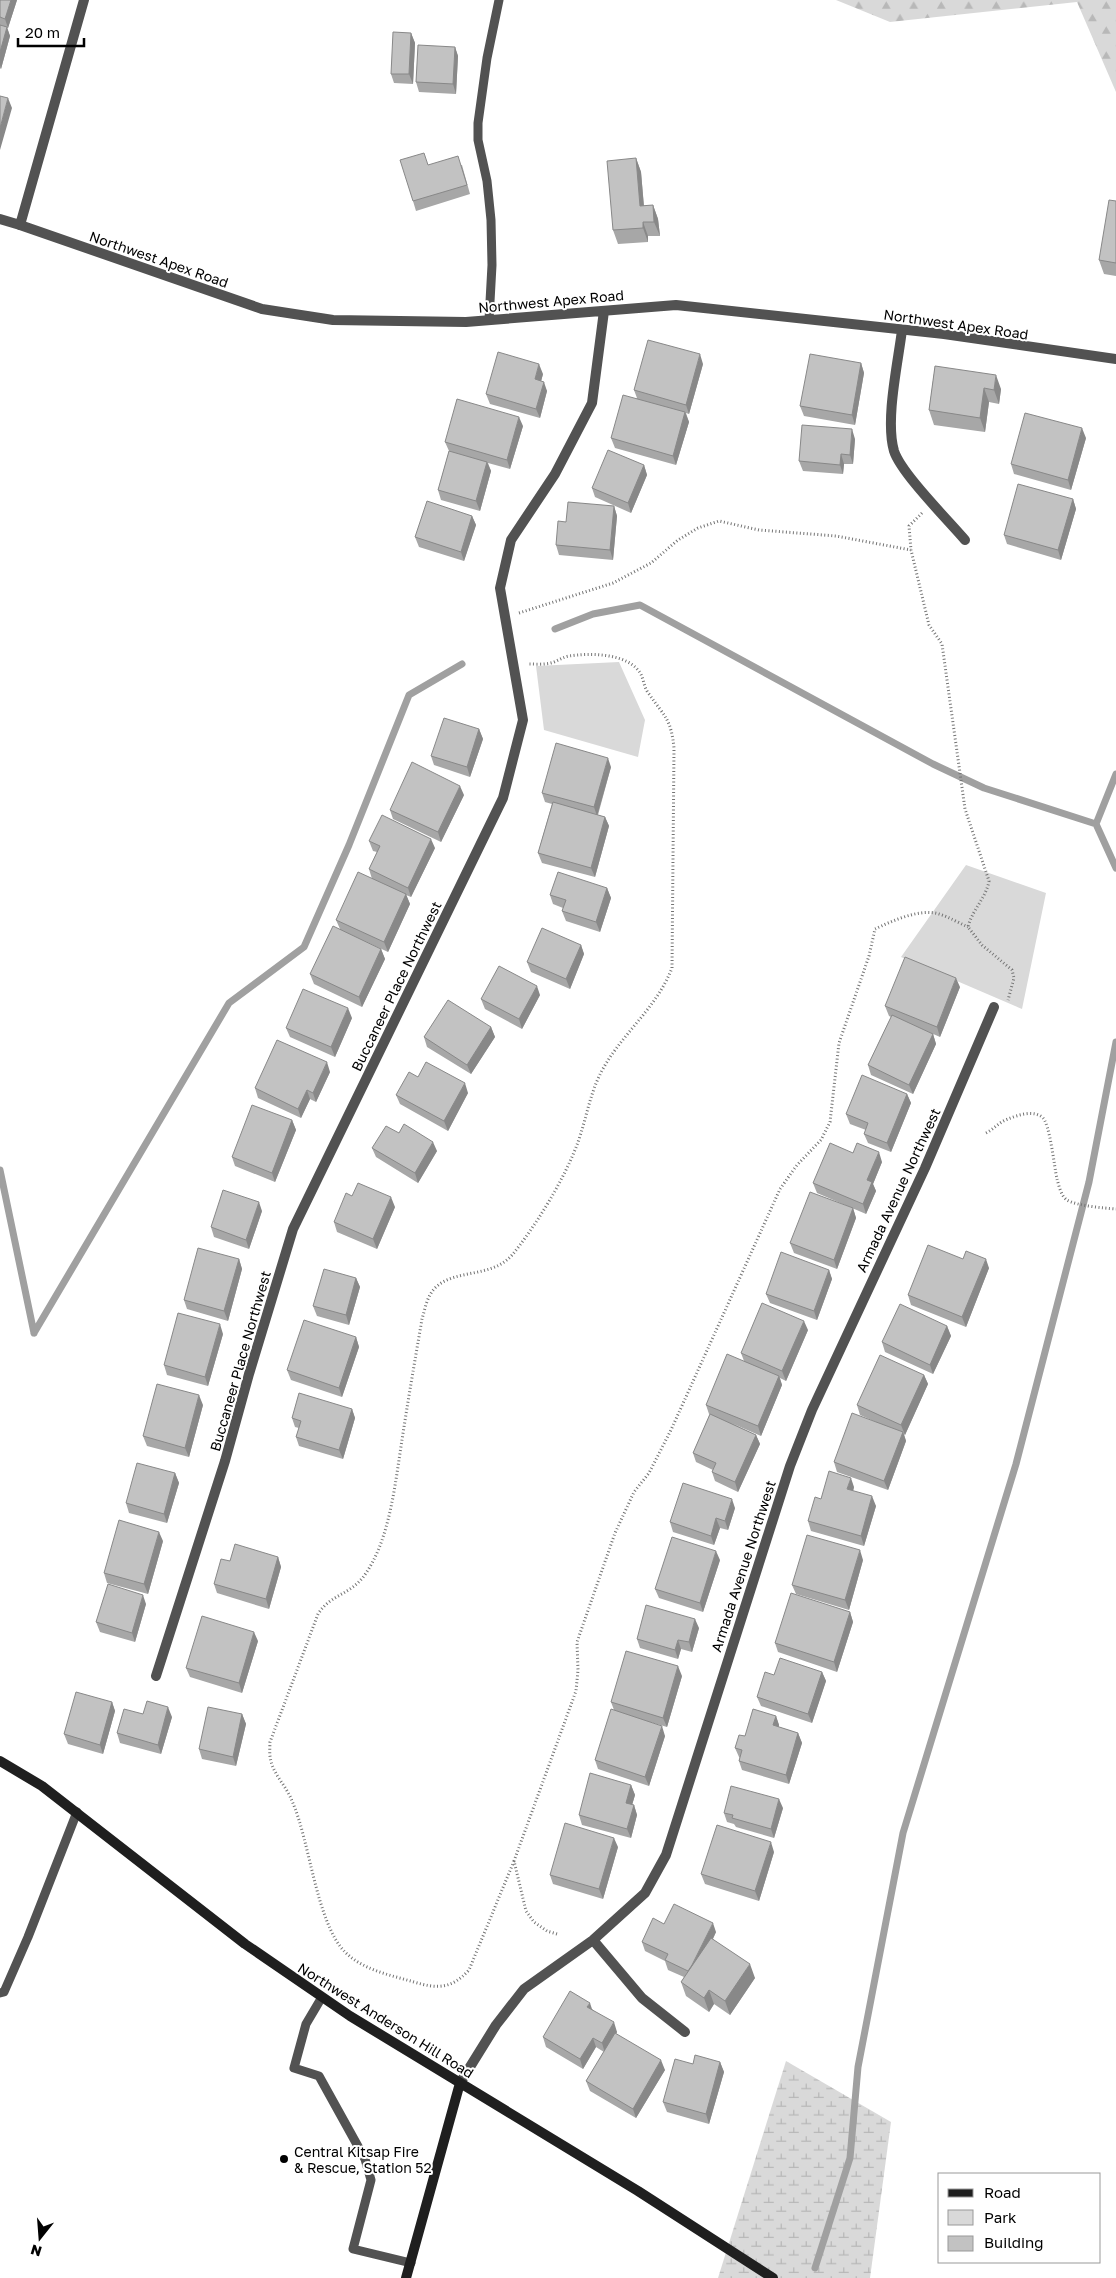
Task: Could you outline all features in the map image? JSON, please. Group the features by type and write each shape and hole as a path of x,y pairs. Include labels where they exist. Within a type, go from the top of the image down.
{"main road":[{"name":"Northwest Anderson Hill Road","path":"0,1761 42,1786 245,1944 322,1997 638,2191 773,2278"},
{"path":"406,2278 460,2083"}],"street":[{"path":"20,225 84,0"},
{"name":"Northwest Apex Road","path":"0,219 262,308 332,320 466,322 676,305 944,334 1116,359"},
{"name":"Buccaneer Place Northwest","path":"156,1676 225,1461 293,1229 503,798 523,720 500,588 511,540 555,474 592,404 604,311"},
{"path":"902,330 890,425 895,453 903,467 965,540"},
{"name":"Armada Avenue Northwest","path":"460,2083 496,2025 524,1989 593,1940 645,1893 666,1856 790,1466 812,1410 925,1168 994,1008"},
{"path":"593,1940 642,1998 685,2032"}],"lane":[{"path":"489,320 492,264 491,220 487,181 478,140 478,123 487,58 499,0"},
{"path":"0,1993 4,1992 28,1936 77,1812"},
{"path":"322,1997 306,2024 294,2068 319,2076 365,2159 370,2180 353,2249 411,2263"}],"path":[{"path":"934,503 909,526 911,550 929,625 942,644 965,809 989,881 987,890 970,918 968,927"},
{"path":"504,615 519,613 613,583 651,563 678,540 698,528 719,521 759,530 836,536 911,550"},
{"path":"512,665 553,662 566,656 586,654 619,658 632,663 640,672 648,693 667,717 672,730 674,748 672,968 666,984 651,1006 605,1066 595,1084 570,1164 531,1229 512,1256 495,1268 446,1280 434,1289 426,1303 389,1516 376,1553 364,1576 352,1588 325,1603 318,1614 270,1742 270,1760 292,1800 310,1854 319,1896 331,1929 344,1951 360,1964 428,1986 448,1986 459,1981 469,1970 514,1861 576,1691 577,1642 615,1533 634,1492 649,1473 671,1430 780,1189 797,1165 821,1140 830,1122 838,1043 869,956 875,929 887,923 925,912 938,914 968,927 982,945 1012,970 1014,978 1008,1000 994,1008"},
{"path":"986,1133 996,1124 1008,1119 1034,1113 1041,1116 1047,1123 1052,1157 1062,1193 1067,1200 1116,1209"},
{"path":"514,1861 526,1911 534,1922 547,1932 557,1934"}],"green space":[{"path":"836,0 1116,0 1116,92 1077,2 890,22"},
{"path":"619,662 645,720 638,757 544,730 536,666"},
{"path":"966,865 1046,893 1022,1009 901,957"},
{"path":"786,2061 891,2122 870,2278 718,2278"}],"building":[{"path":"0,0 11,0 5,19 0,17"},
{"path":"0,25 7,27 0,52"},
{"path":"393,32 411,33 409,74 391,74"},
{"path":"418,45 455,47 453,84 416,82"},
{"path":"0,96 8,98 0,128"},
{"path":"424,153 428,165 458,156 467,185 413,201 400,160"},
{"path":"636,158 640,206 653,205 654,222 643,222 643,228 613,230 607,161"},
{"path":"1109,200 1116,201 1116,263 1099,260"},
{"path":"648,340 700,354 686,405 634,390"},
{"path":"498,352 539,364 535,379 544,382 536,409 486,394"},
{"path":"810,354 861,363 852,415 800,406"},
{"path":"935,366 996,375 994,390 984,388 980,418 929,410"},
{"path":"623,395 685,412 673,456 611,438"},
{"path":"457,399 519,417 507,460 445,442"},
{"path":"1025,413 1082,428 1068,480 1011,464"},
{"path":"802,425 852,429 850,455 841,454 840,465 799,461"},
{"path":"608,450 644,465 628,503 592,488"},
{"path":"449,451 487,462 476,501 438,490"},
{"path":"1018,484 1073,499 1058,550 1004,535"},
{"path":"427,501 472,516 461,552 415,537"},
{"path":"568,502 614,506 610,550 556,545 558,521 566,522"},
{"path":"444,718 479,729 467,767 431,756"},
{"path":"556,743 608,758 594,807 542,793"},
{"path":"412,762 460,786 438,832 390,810"},
{"path":"553,802 605,817 591,868 538,853"},
{"path":"382,815 431,839 408,888 369,869 380,846 369,841"},
{"path":"358,872 406,894 384,942 336,920"},
{"path":"558,872 607,888 596,922 562,911 566,900 550,895"},
{"path":"333,926 381,949 359,997 310,974"},
{"path":"542,928 581,945 566,979 527,962"},
{"path":"905,957 956,978 937,1027 885,1006"},
{"path":"499,966 537,986 519,1019 481,999"},
{"path":"303,989 348,1008 331,1047 286,1028"},
{"path":"448,1000 491,1027 467,1065 424,1037"},
{"path":"892,1015 933,1034 909,1085 868,1065"},
{"path":"277,1040 327,1062 313,1093 307,1090 298,1109 255,1088"},
{"path":"426,1062 465,1083 444,1121 396,1095 409,1072 418,1077"},
{"path":"862,1075 907,1094 887,1143 864,1134 868,1123 846,1114"},
{"path":"252,1105 292,1120 272,1173 232,1157"},
{"path":"404,1124 433,1142 415,1173 372,1148 386,1126 399,1133"},
{"path":"830,1143 853,1153 857,1143 879,1152 867,1180 872,1182 863,1204 813,1183"},
{"path":"358,1183 391,1197 373,1239 334,1222 346,1193 352,1196"},
{"path":"223,1190 259,1202 246,1240 211,1227"},
{"path":"810,1192 853,1208 834,1260 790,1243"},
{"path":"928,1245 963,1259 966,1251 986,1259 962,1317 908,1295"},
{"path":"198,1248 239,1259 224,1311 184,1300"},
{"path":"781,1252 829,1270 814,1311 766,1294"},
{"path":"324,1269 356,1278 346,1315 313,1306"},
{"path":"762,1303 804,1321 782,1371 741,1353"},
{"path":"900,1304 947,1326 930,1365 882,1342"},
{"path":"178,1313 220,1324 205,1377 164,1365"},
{"path":"304,1320 356,1337 339,1388 287,1370"},
{"path":"727,1354 779,1376 758,1426 706,1405"},
{"path":"880,1355 924,1375 901,1425 857,1405"},
{"path":"157,1384 199,1395 185,1448 143,1436"},
{"path":"299,1393 352,1409 339,1450 296,1437 301,1421 292,1418"},
{"path":"852,1413 903,1432 884,1481 834,1462"},
{"path":"710,1414 756,1435 735,1482 712,1472 716,1463 693,1453"},
{"path":"137,1463 175,1473 164,1514 126,1503"},
{"path":"829,1471 851,1478 847,1489 872,1496 861,1536 808,1521 815,1497 821,1499"},
{"path":"683,1483 732,1499 725,1521 716,1518 711,1536 670,1522"},
{"path":"119,1520 159,1532 144,1584 104,1573"},
{"path":"807,1535 860,1550 845,1600 792,1585"},
{"path":"672,1537 716,1551 700,1603 655,1589"},
{"path":"235,1544 278,1557 266,1599 214,1584 221,1559 230,1561"},
{"path":"108,1584 143,1595 132,1633 96,1622"},
{"path":"791,1593 850,1612 834,1662 775,1643"},
{"path":"646,1605 695,1619 689,1642 678,1640 675,1650 637,1639"},
{"path":"202,1616 254,1632 239,1683 186,1668"},
{"path":"626,1651 678,1666 663,1718 611,1702"},
{"path":"780,1658 822,1672 808,1714 757,1697 765,1672 774,1675"},
{"path":"76,1692 112,1702 100,1745 64,1734"},
{"path":"147,1701 168,1707 158,1745 117,1733 124,1709 143,1714"},
{"path":"208,1707 242,1714 233,1757 199,1749"},
{"path":"611,1709 662,1726 645,1777 595,1760"},
{"path":"753,1709 776,1716 773,1725 798,1733 786,1775 739,1761 742,1750 735,1748 739,1735 745,1736"},
{"path":"590,1773 631,1785 626,1803 634,1805 627,1829 579,1815"},
{"path":"731,1786 779,1799 771,1829 732,1818 733,1815 724,1813"},
{"path":"565,1823 614,1838 599,1889 550,1875"},
{"path":"717,1825 771,1842 755,1891 701,1874"},
{"path":"674,1904 713,1923 688,1971 665,1960 668,1954 642,1942 653,1918 664,1924"},
{"path":"711,1938 750,1964 725,2001 709,1990 704,1998 681,1982"},
{"path":"570,1991 590,2003 587,2007 614,2022 602,2043 593,2038 580,2059 543,2037"},
{"path":"615,2033 661,2060 633,2109 586,2081"},
{"path":"695,2055 720,2062 706,2114 663,2102 675,2059 693,2064"}],"waterway":[{"path":"555,629 593,614 640,605 933,764 984,788 1096,824"},
{"path":"34,1333 229,1003 304,947 349,845 409,695 462,664"},
{"path":"1116,774 1096,824 1116,868"},
{"path":"815,2268 850,2158 858,2067 903,1833 1016,1464 1089,1182 1116,1042"},
{"path":"0,1170 34,1333"}],"place":[{"name":"Central Kitsap Fire & Rescue, Station 52","path":"284,2159"}]}
